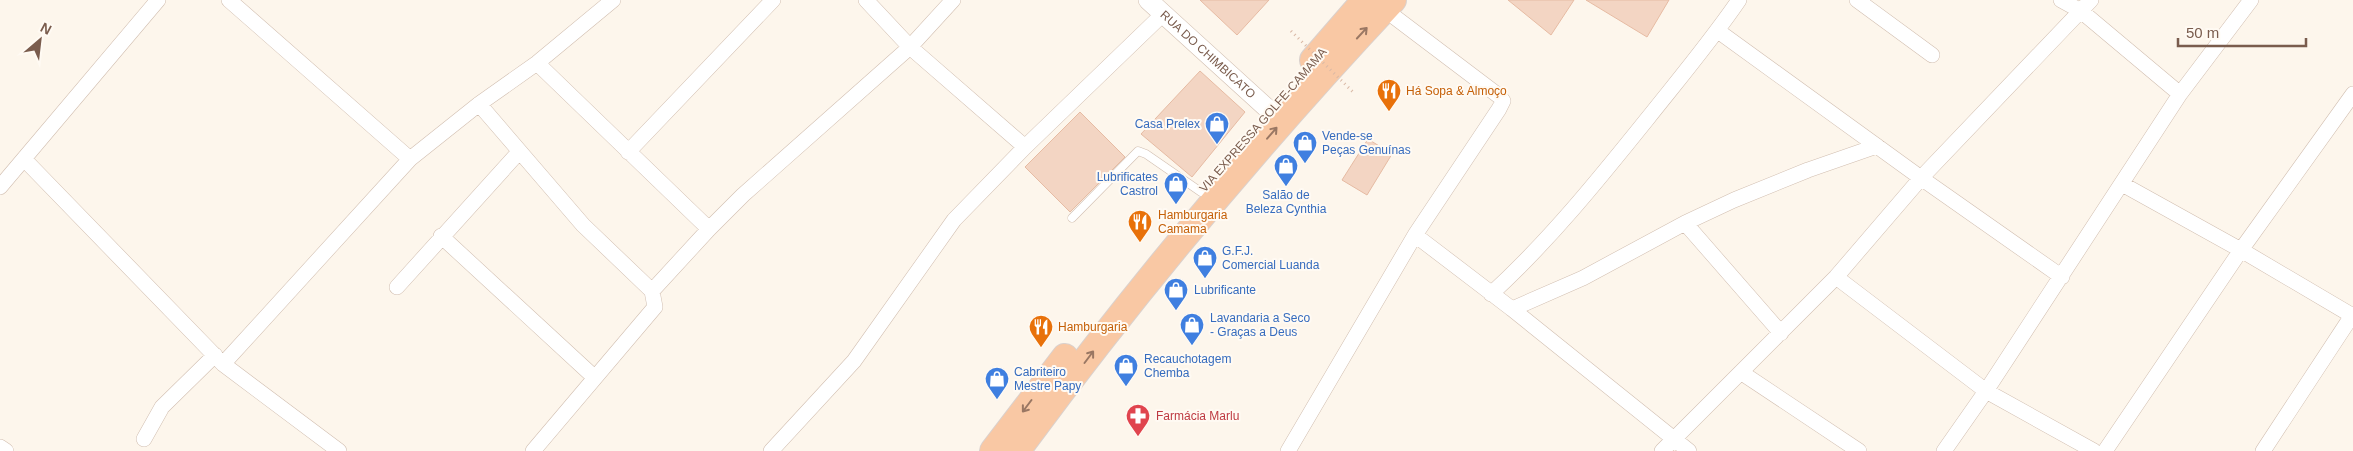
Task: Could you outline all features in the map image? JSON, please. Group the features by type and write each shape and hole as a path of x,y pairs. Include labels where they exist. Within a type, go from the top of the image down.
{"highway":[{"name":"VIA EXPRESSA GOLFE-CAMAMA","path":"993,451 1090,325 1270,110 1380,3"},
{"name":"VIA EXPRESSA GOLFE-CAMAMA","path":"1017,451 1126,307 1380,3"}],"street":[{"path":"0,187 158,0"},
{"path":"229,0 410,159"},
{"path":"144,438 162,408 219,360 410,159 479,104 537,63 613,0"},
{"path":"628,152 773,0"},
{"path":"866,0 910,47 1025,147"},
{"path":"652,291 743,195 910,47 953,0"},
{"name":"RUA DO CHIMBICATO","path":"1148,0 1270,110"},
{"path":"1491,294 1537,250 1615,160 1718,31 1739,0"},
{"path":"1858,0 1932,55"},
{"path":"2061,0 2086,6 2180,94"},
{"path":"1944,451 1986,391 2180,94 2251,0"},
{"path":"1288,451 1414,235 1499,110 1503,101 1380,3"},
{"path":"1662,451 1836,277 1921,178 2086,6"},
{"path":"771,451 854,361 954,220 1025,147 1163,14"},
{"path":"1718,31 1921,178 2062,276"},
{"path":"537,63 709,229"},
{"path":"2105,451 2241,250 2353,94"},
{"path":"479,104 518,152 583,225 652,291 655,306 533,451"},
{"path":"1512,309 1584,278 1685,223 1808,170 1877,146"},
{"path":"398,287 441,236 518,152"},
{"path":"24,159 219,360 339,451"},
{"path":"2122,184 2353,315 2263,451"},
{"path":"1685,223 1781,333"},
{"path":"1414,235 1512,309 1689,451"},
{"path":"441,236 594,377"},
{"path":"1836,277 1986,391 2094,451"},
{"path":"1742,373 1859,451"},
{"path":"0,447 6,451"}],"lane":[{"path":"1072,218 1138,151 1146,154 1200,192"}],"path":[{"path":"1291,31 1353,92"}],"building":[{"path":"1200,0 1269,0 1237,35"},
{"path":"1508,0 1574,0 1551,35"},
{"path":"1586,0 1669,0 1647,37"},
{"path":"1200,71 1245,112 1192,177 1141,134"},
{"path":"1080,112 1125,157 1070,212 1025,167"},
{"path":"1368,139 1392,154 1367,195 1342,180"}],"place":[{"name":"Há Sopa & Almoço","path":"1389,112"},
{"name":"Casa Prelex","path":"1217,145"},
{"name":"Vende-se Peças Genuínas","path":"1305,164"},
{"name":"Salão de Beleza Cynthia","path":"1286,187"},
{"name":"Lubrificates Castrol","path":"1176,205"},
{"name":"Hamburgaria Camama","path":"1140,243"},
{"name":"G.F.J. Comercial Luanda","path":"1205,279"},
{"name":"Lubrificante","path":"1176,311"},
{"name":"Lavandaria a Seco - Graças a Deus","path":"1192,346"},
{"name":"Hamburgaria","path":"1041,348"},
{"name":"Recauchotagem Chemba","path":"1126,387"},
{"name":"Cabriteiro Mestre Papy","path":"997,400"},
{"name":"Farmácia Marlu","path":"1138,437"}]}
